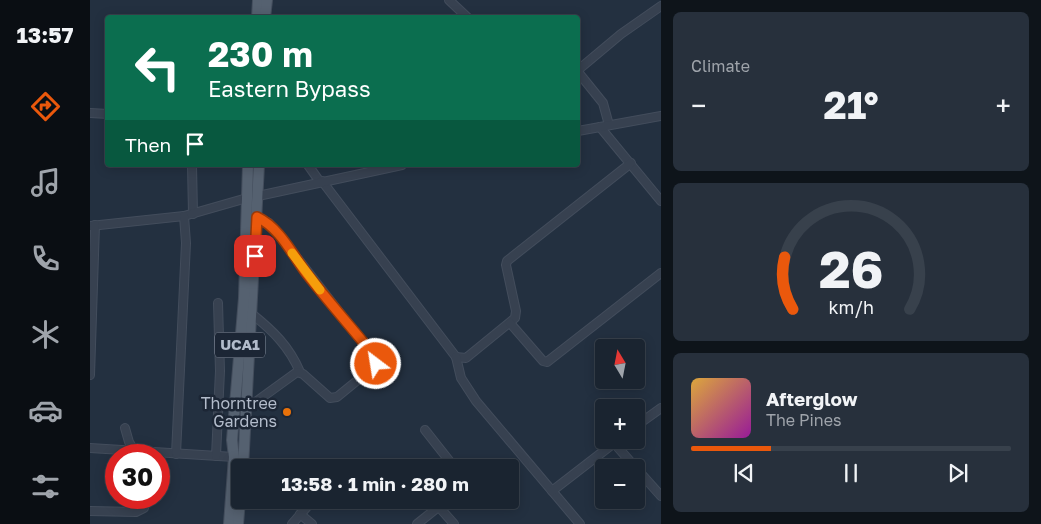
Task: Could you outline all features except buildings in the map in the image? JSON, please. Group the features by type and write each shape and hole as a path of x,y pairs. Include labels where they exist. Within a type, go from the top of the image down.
{"main road":[{"path":"257,15 258,0"},
{"path":"265,15 267,0"},
{"name":"UCA1","path":"229,524 234,457 232,440 244,298 248,167"},
{"name":"UCA1","path":"243,459 259,167"},
{"path":"238,524 239,509"}],"street":[{"path":"448,0 465,15"},
{"path":"580,69 621,34 661,6"},
{"path":"580,73 604,103 609,125"},
{"path":"90,113 105,114"},
{"path":"580,131 661,116"},
{"path":"600,127 661,201"},
{"path":"456,357 466,358 515,318 516,311 506,265 507,262 631,163"},
{"path":"192,167 193,214"},
{"path":"310,167 456,357 462,378 476,401 580,524"},
{"path":"258,196 392,167"},
{"path":"90,375 92,225 184,216 247,198"},
{"path":"176,454 186,243 184,216"},
{"path":"252,314 278,335 293,356 300,372 333,398 375,366 377,362 281,237 269,223 257,217"},
{"path":"510,323 543,361 547,362 661,273"},
{"path":"216,456 220,371 218,303"},
{"path":"246,409 293,373 300,372"},
{"path":"645,420 661,408"},
{"path":"125,428 130,444"},
{"path":"425,430 447,459"},
{"path":"90,448 105,449"},
{"path":"552,491 607,449"},
{"path":"621,449 629,459"},
{"path":"170,454 234,457"},
{"path":"645,478 661,496"},
{"path":"90,511 136,512 142,509"},
{"path":"292,524 304,509"},
{"path":"417,524 436,509"},
{"path":"441,509 454,524"},
{"path":"300,514 312,524"}],"slow traffic":[{"path":"292,253 320,290"}],"place":[{"name":"Thorntree Gardens","path":"287,412"}],"route":[{"path":"255,256 257,217 269,223 281,237 307,274 373,354 377,362 376,364"}]}
